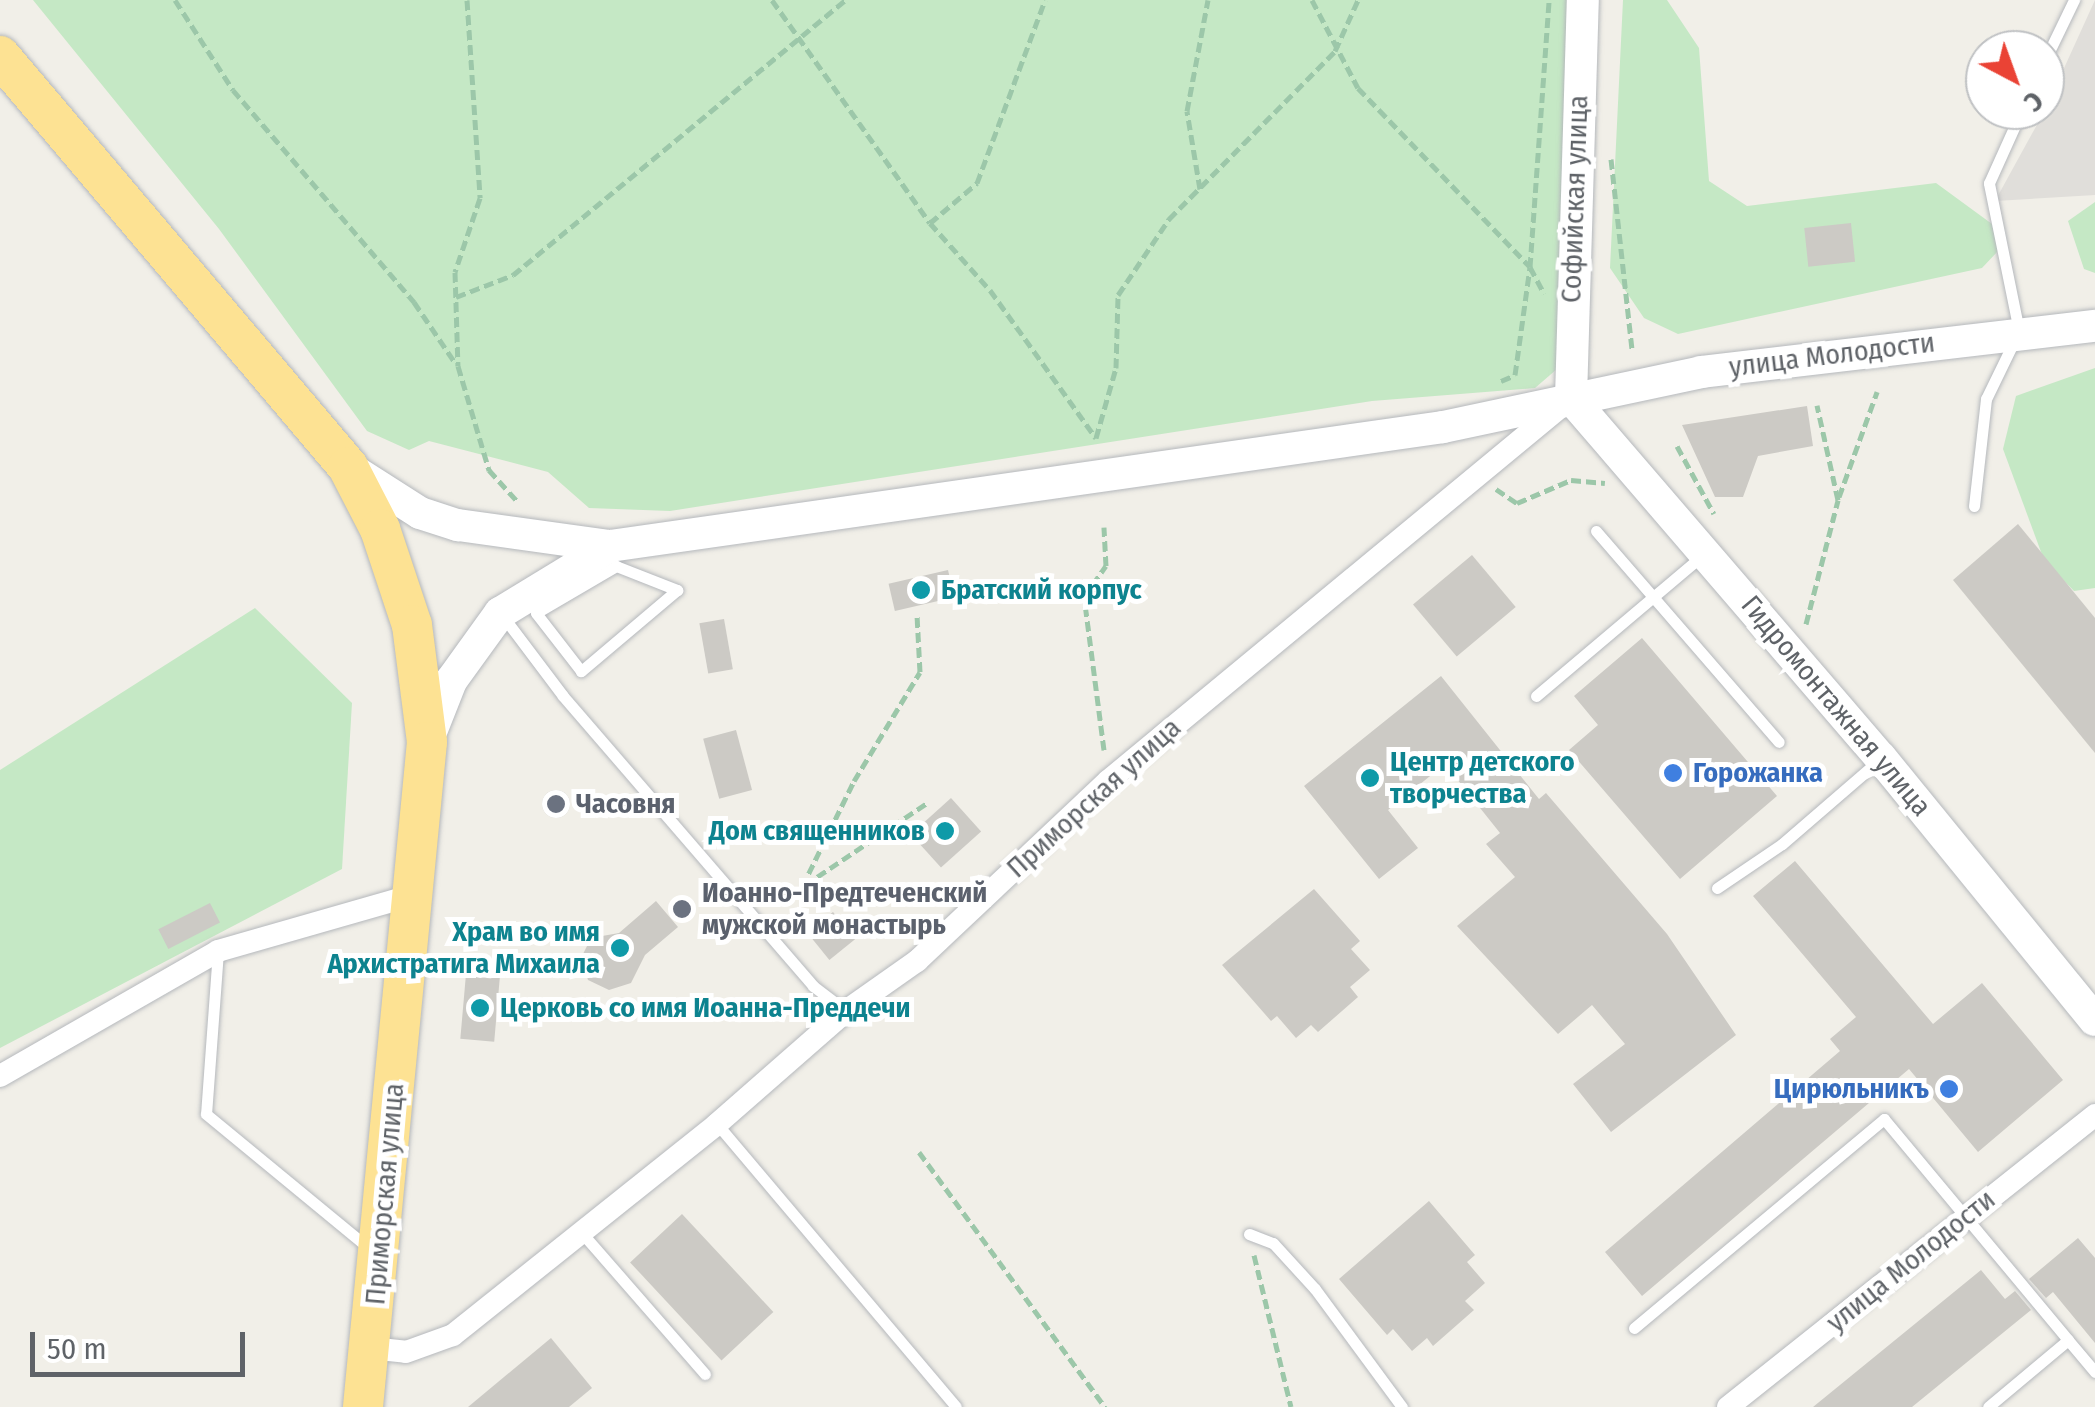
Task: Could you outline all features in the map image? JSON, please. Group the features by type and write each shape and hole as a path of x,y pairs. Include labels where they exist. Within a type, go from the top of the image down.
{"highway":[{"name":"Приморская улица","path":"0,56 348,467 380,528 412,625 427,742 364,1407"}],"main road":[{"name":"Софийская улица","path":"1571,398 1583,0"},
{"name":"улица Молодости","path":"610,546 1444,427 1701,372 2019,331 2095,326"},
{"name":"Гидромонтажная улица","path":"1571,398 1881,758 2095,1020"},
{"path":"348,467 420,513 554,541 610,546"},
{"path":"427,742 452,681 500,613 541,597 610,546"}],"street":[{"name":"Приморская улица","path":"370,1348 406,1352 453,1335 717,1124 846,1012 917,961 1108,781 1571,398"},
{"path":"0,1076 218,951 413,896"},
{"name":"улица Молодости","path":"1728,1407 2095,1115"}],"lane":[{"path":"2060,30 2074,0"},
{"path":"1974,506 1986,399 2019,331 1989,183 2013,130"},
{"path":"1596,531 1655,593 1780,742"},
{"path":"1536,696 1707,552"},
{"path":"616,566 677,590 580,670 536,613 541,597 616,566"},
{"path":"500,613 788,957 846,1012"},
{"path":"1718,888 1782,844 1881,758"},
{"path":"218,951 206,1114 380,1257"},
{"path":"1634,1328 1884,1118 2095,1372"},
{"path":"717,1124 956,1407"},
{"path":"582,1232 704,1374"},
{"path":"1248,1234 1273,1243 1315,1289 1402,1407"},
{"path":"1988,1407 2068,1340"}],"path":[{"path":"175,0 233,90 414,302 458,366"},
{"path":"467,0 480,198 455,272 458,366 488,470 554,541"},
{"path":"772,0 930,223 990,290 1096,438 1116,368 1118,294 1169,219 1335,51 1358,0"},
{"path":"456,297 512,275 846,0"},
{"path":"930,223 977,183 1045,0"},
{"path":"1200,189 1188,111 1208,0"},
{"path":"1312,0 1335,51 1358,88 1530,267 1548,302"},
{"path":"1498,382 1515,375 1530,267 1549,0"},
{"path":"1610,154 1632,349"},
{"path":"1804,632 1838,500 1877,392"},
{"path":"1817,405 1838,500"},
{"path":"1104,527 1106,566 1084,597 1108,781"},
{"path":"918,615 920,672 854,781 802,887 927,803"},
{"path":"919,1152 1105,1407"},
{"path":"1248,1234 1291,1407"}],"shaded area":[{"path":"2095,0 2095,195 1995,201 2034,130 2065,130 2065,66"}],"green space":[{"path":"33,0 1573,0 1557,369 1535,388 1372,401 670,511 589,508 548,472 429,441 409,450 367,431 219,229"},
{"path":"1623,0 1667,0 1699,48 1709,181 1747,206 1936,183 1992,224 1998,251 1982,268 1678,334 1644,318 1610,268"},
{"path":"2095,202 2095,273 2084,269 2068,221"},
{"path":"2095,368 2095,588 2074,591 2044,560 2003,449 2016,396"},
{"path":"255,608 352,703 342,869 0,1048 0,770"}],"building":[{"path":"1851,223 1855,262 1808,267 1804,228"},
{"path":"1807,406 1813,446 1758,456 1743,497 1715,497 1682,425"},
{"path":"2018,524 2095,618 2095,753 1953,580"},
{"path":"1472,555 1516,607 1457,657 1413,604"},
{"name":"Братский корпус","path":"948,570 954,597 895,611 889,584"},
{"path":"724,619 733,669 708,674 699,623"},
{"name":"Горожанка","path":"1642,638 1777,796 1680,879 1569,750 1598,725 1574,696"},
{"path":"1441,676 1539,799 1546,793 1667,934 1736,1035 1611,1132 1573,1084 1625,1044 1592,1005 1558,1034 1457,926 1515,877 1486,844 1500,833 1445,764 1388,810 1418,848 1379,879 1304,786"},
{"path":"736,730 752,790 719,799 703,739"},
{"name":"Часовня","path":"556,790 566,794 570,804 566,814 556,818 546,814 542,804 546,794"},
{"name":"Дом священников","path":"951,798 981,831 941,868 911,834"},
{"path":"1795,861 1933,1024 1982,983 2063,1080 1978,1152 1909,1069 1642,1296 1605,1252 1840,1051 1830,1039 1856,1017 1753,896"},
{"path":"1314,889 1360,941 1351,949 1370,970 1350,987 1358,997 1318,1032 1311,1025 1296,1038 1277,1016 1271,1021 1222,965"},
{"name":"Храм во имя Архистратига Михаила","path":"656,901 678,927 645,955 631,983 609,990 588,980 581,958 591,938 619,933"},
{"path":"210,903 220,923 168,949 158,929"},
{"path":"833,912 855,939 829,960 807,933"},
{"name":"Церковь со имя Иоанна-Преддечи","path":"466,974 500,977 494,1042 460,1039"},
{"path":"1429,1201 1475,1255 1467,1262 1485,1283 1465,1301 1474,1310 1433,1346 1427,1338 1412,1351 1393,1329 1387,1335 1339,1279"},
{"path":"682,1214 773,1312 721,1360 630,1262"},
{"path":"2078,1238 2095,1258 2095,1343 2053,1292 2046,1298 2029,1279"},
{"path":"1981,1270 2005,1299 2015,1291 2031,1310 1912,1407 1813,1407"},
{"path":"551,1338 592,1388 569,1407 468,1407"}],"place":[{"name":"Братский корпус","path":"921,590"},
{"name":"Горожанка","path":"1673,773"},
{"name":"Центр детского творчества","path":"1370,778"},
{"name":"Часовня","path":"556,804"},
{"name":"Дом священников","path":"945,831"},
{"name":"Иоанно-Предтеченский мужской монастырь","path":"682,909"},
{"name":"Храм во имя Архистратига Михаила","path":"620,948"},
{"name":"Церковь со имя Иоанна-Преддечи","path":"480,1008"},
{"name":"Цирюльникъ","path":"1949,1089"}]}
